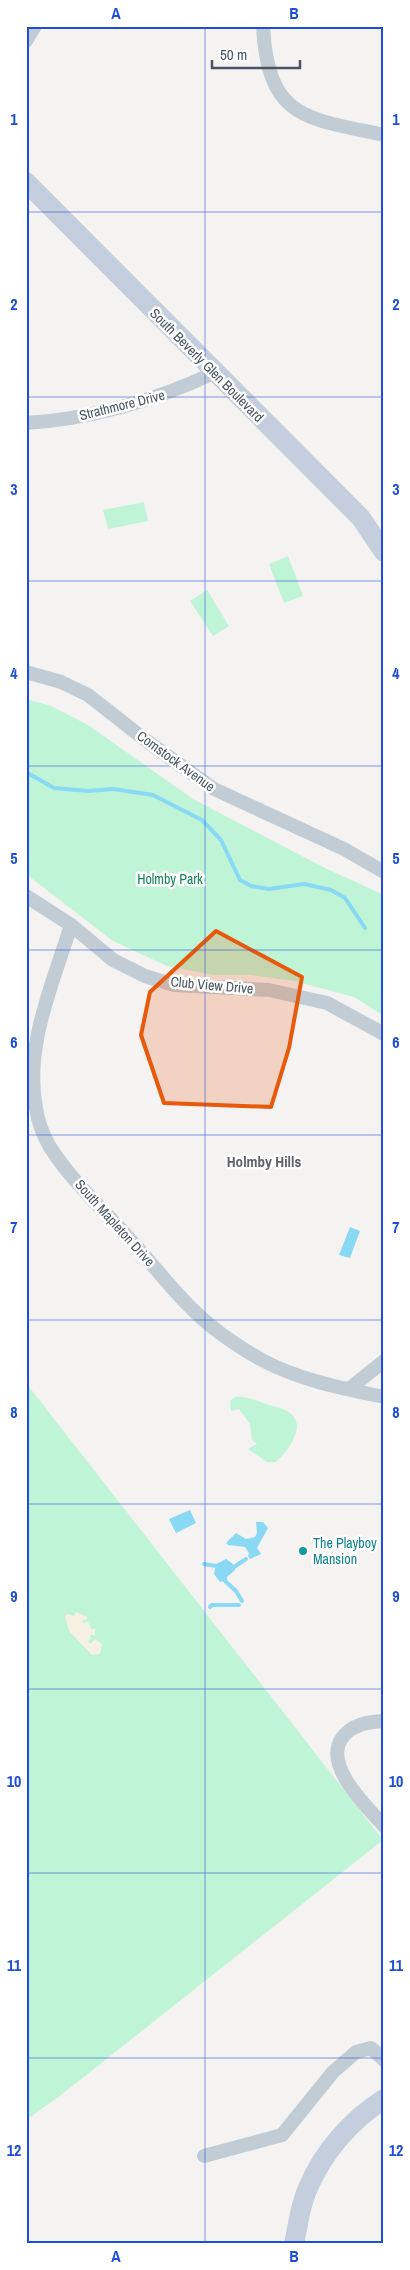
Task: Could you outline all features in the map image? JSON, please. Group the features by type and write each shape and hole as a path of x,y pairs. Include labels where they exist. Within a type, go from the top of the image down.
{"main road":[{"name":"South Beverly Glen Boulevard","path":"26,182 214,373 361,518 384,552"},
{"path":"294,2244 307,2189 323,2161 345,2131 368,2109 384,2099"}],"street":[{"path":"26,41 35,26"},
{"path":"262,26 267,67 272,82 283,98 298,111 319,121 384,135"},
{"name":"Strathmore Drive","path":"26,423 48,422 100,412 174,392 214,373"},
{"name":"Comstock Avenue","path":"26,672 61,682 88,695 148,742 214,789 344,849 384,872"},
{"name":"Club View Drive","path":"26,896 71,925 113,960 146,976 174,985 269,990 327,1003 384,1034"},
{"name":"South Mapleton Drive","path":"71,925 37,1038 33,1061 32,1085 35,1107 40,1127 49,1146 87,1192 210,1325 264,1361 306,1378 384,1397"},
{"path":"350,1389 384,1360"},
{"path":"384,1721 356,1726 346,1732 336,1751 338,1766 347,1781 384,1826"},
{"path":"204,2156 282,2135 333,2072 356,2052 372,2048 384,2060"}],"highlighted area":[{"path":"216,931 302,977 289,1048 271,1107 164,1103 141,1035 150,992"}],"green space":[{"path":"144,502 148,521 108,529 103,510"},
{"path":"288,556 303,596 284,603 269,564"},
{"path":"207,590 229,626 213,636 190,601"},
{"name":"Holmby Park","path":"26,699 51,706 88,725 193,799 325,868 384,895 384,1016 354,997 294,981 250,975 213,975 167,966 113,941 26,874"},
{"path":"26,1383 383,1840 61,2095 26,2120"},
{"path":"235,1397 248,1398 279,1408 293,1416 297,1427 296,1434 285,1453 276,1462 267,1462 248,1449 257,1444 252,1440 250,1424 239,1409 231,1411 230,1401"}],"sand":[{"path":"76,1612 87,1617 87,1619 82,1621 83,1623 88,1622 92,1629 95,1629 95,1635 90,1635 91,1638 88,1641 90,1644 95,1639 102,1644 100,1654 92,1655 69,1631 65,1616 67,1614 74,1616"}],"water":[{"path":"350,1227 360,1231 350,1258 339,1255"},
{"path":"190,1510 196,1523 176,1533 169,1519"},
{"path":"256,1522 263,1522 268,1528 257,1548 261,1554 250,1559 245,1547 228,1545 226,1543 236,1533 246,1539 255,1537 257,1533"},
{"path":"226,1559 233,1564 235,1570 227,1577 227,1580 220,1582 214,1574 216,1564"}],"waterway":[{"path":"26,772 54,788 88,791 113,789 153,795 202,820 221,840 240,880 251,886 269,889 304,884 331,890 345,898 365,928"},
{"path":"234,1567 246,1559"},
{"path":"204,1564 216,1566"},
{"path":"225,1581 236,1591 242,1601"},
{"path":"210,1607 212,1605 239,1605"}],"place":[{"name":"The Playboy Mansion","path":"303,1551"}],"district":[{"name":"Holmby Hills","path":"264,1162"}]}
